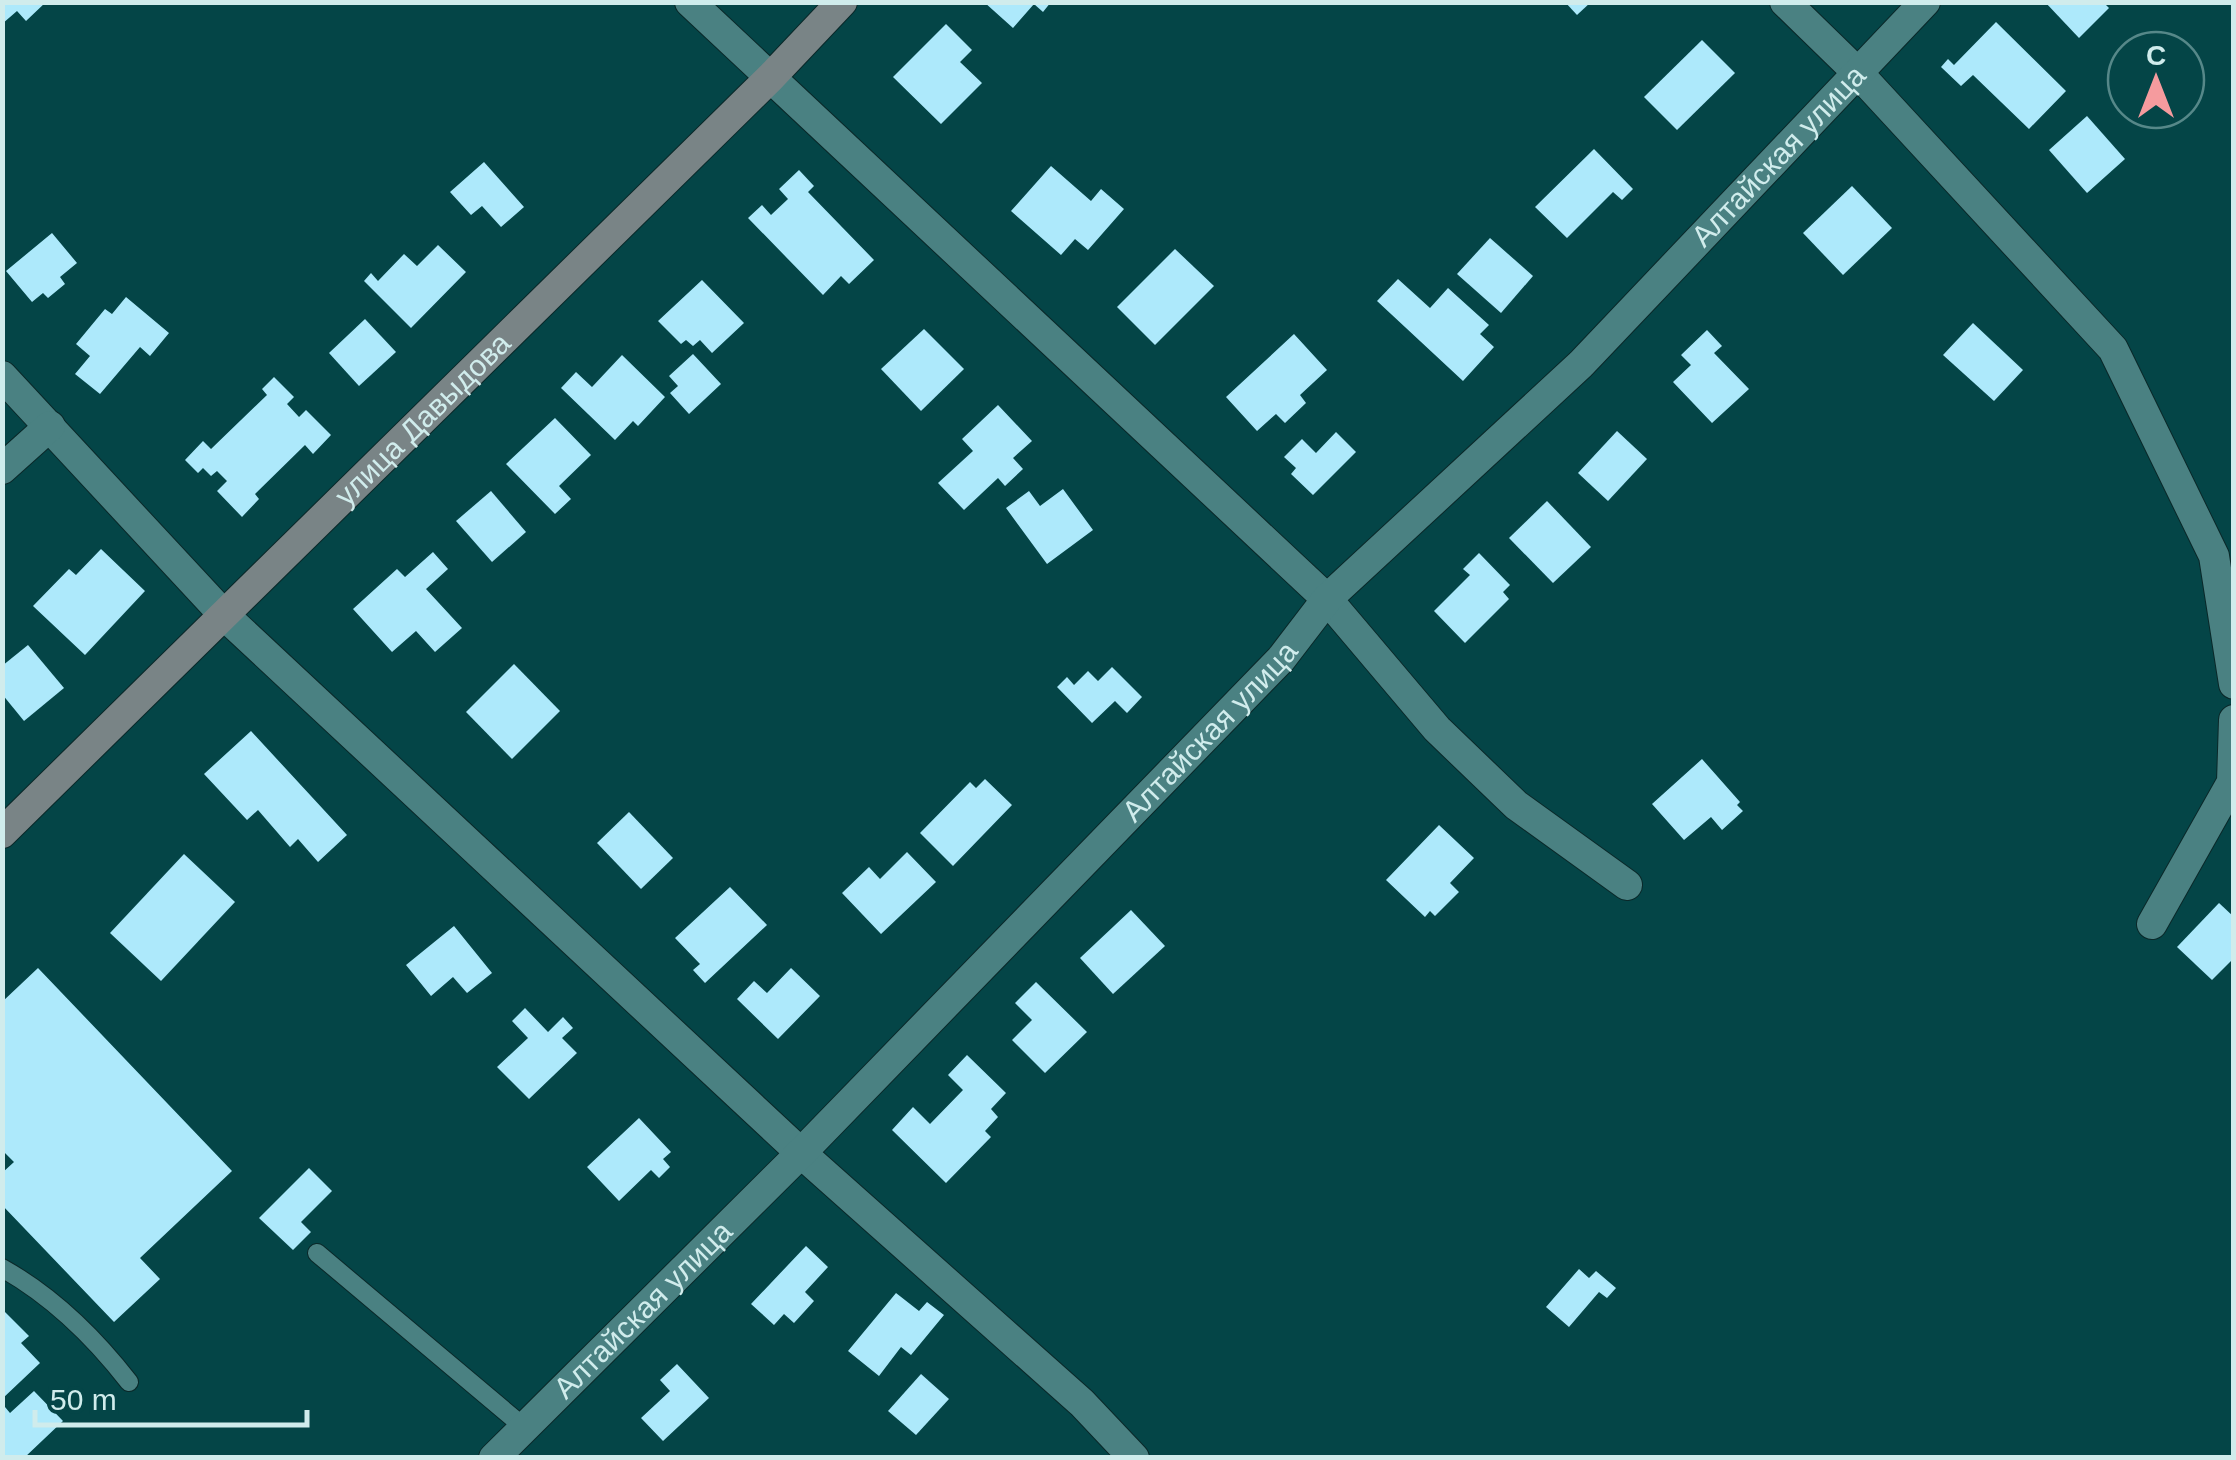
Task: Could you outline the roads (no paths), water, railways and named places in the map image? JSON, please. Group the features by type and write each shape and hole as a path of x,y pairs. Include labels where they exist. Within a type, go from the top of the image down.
{"main road":[{"name":"улица Давыдова","path":"2,833 771,77 842,2"}],"street":[{"path":"690,2 1327,599 1437,729 1516,805 1627,885"},
{"path":"1784,2 1856,72 2113,349 2214,556 2234,684"},
{"name":"Алтайская улица","path":"494,1458 802,1153 1280,659 1327,599 1581,364 1925,2"},
{"path":"2,376 224,616 802,1153 1082,1403 1134,1458"},
{"path":"2,469 50,426"},
{"path":"2152,924 2232,782 2234,720"}],"lane":[{"path":"317,1253 524,1428"},
{"path":"2,1268 43,1295 102,1346 129,1382"}]}
